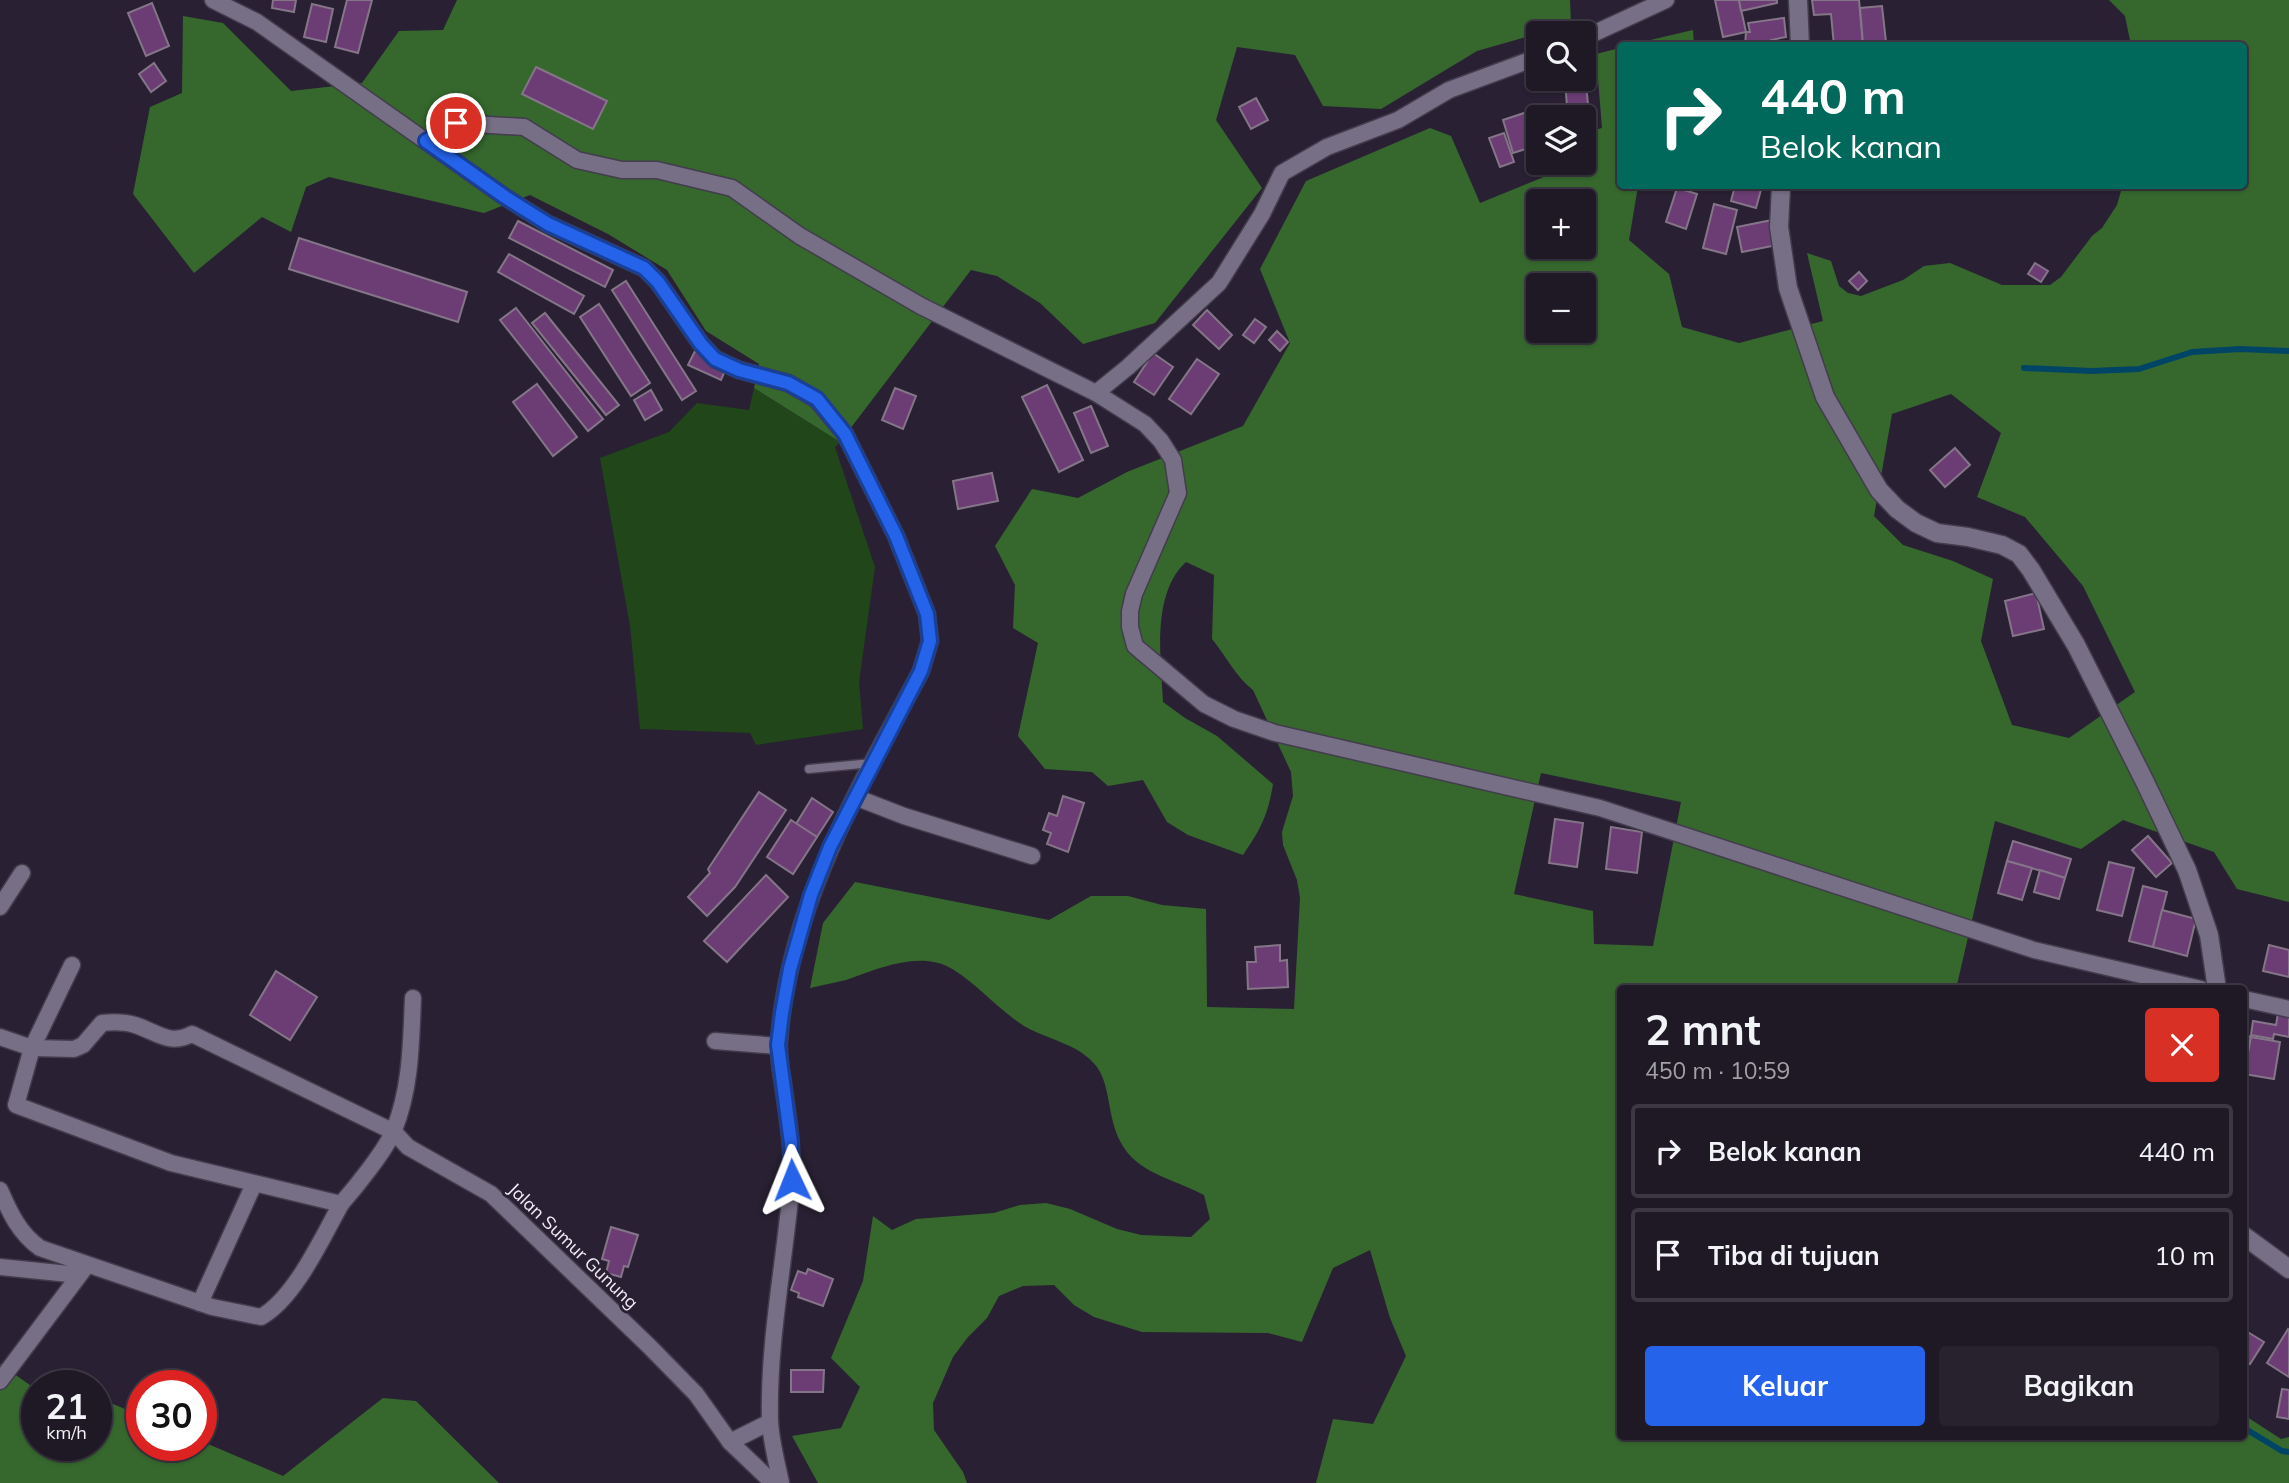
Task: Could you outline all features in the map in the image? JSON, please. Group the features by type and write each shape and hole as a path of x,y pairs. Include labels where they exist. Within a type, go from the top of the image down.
{"street":[{"path":"214,0 257,22 505,197 548,224 644,268 658,282 701,344 715,359 739,370 788,383 817,399 845,434 896,536 927,614 930,641 921,671 830,847 811,895 790,969 782,1013 778,1045 791,1143 792,1180 785,1254 774,1324 770,1422 781,1483"},
{"path":"1596,32 1666,0"},
{"path":"1798,0 1800,42"},
{"path":"1096,393 1128,368 1219,283 1262,214 1282,173 1327,147 1398,120 1449,90 1526,61"},
{"path":"426,141 456,123 524,127 577,160 622,170 657,170 732,188 800,236 921,306 1096,393 1145,424 1174,460 1178,493 1134,594 1130,626 1135,646 1204,705 1275,733 1600,808 2034,950 2184,985"},
{"path":"1781,189 1779,238 1788,288 1825,397 1879,489 1897,509 1916,523 1937,533 2002,545 2020,554 2031,570 2076,645 2187,870 2209,935 2216,985"},
{"path":"855,797 904,816 1032,856"},
{"path":"0,907 22,873"},
{"path":"72,965 8,1104 171,1163 341,1204"},
{"path":"0,1191 26,1238 83,1270 261,1317 274,1310 307,1265 341,1204 394,1132 409,1076 413,998"},
{"path":"2247,1000 2289,1009"},
{"name":"Jalan Sumur Gunung","path":"32,1048 74,1049 83,1045 102,1023 133,1025 178,1041 192,1034 394,1132 408,1147 491,1194 678,1375 696,1394 730,1442 773,1483"},
{"path":"0,1037 32,1048"},
{"path":"715,1041 778,1045"},
{"path":"200,1303 254,1184"},
{"path":"2247,1238 2289,1269"},
{"path":"0,1266 83,1270"},
{"path":"0,1381 83,1270"},
{"path":"730,1442 770,1422"}],"lane":[{"path":"809,769 872,763"}],"green space":[{"path":"457,0 1570,0 1571,21 1526,21 1526,37 1477,51 1381,109 1323,106 1295,55 1237,47 1216,120 1262,188 1155,323 1083,344 1040,303 997,276 971,270 840,442 754,388 759,364 706,331 667,270 608,234 530,195 484,213 329,177 306,187 291,232 262,217 194,273 133,194 150,107 182,93 183,16 223,23 291,91 362,83 399,31 443,30"},
{"path":"2109,0 2289,0 2289,902 2237,889 2214,852 2123,820 2081,849 1995,821 1957,985 1617,985 1617,1440 2247,1440 2247,1417 2281,1439 2289,1437 2289,1483 1316,1483 1333,1419 1373,1424 1406,1356 1390,1318 1370,1250 1333,1268 1302,1342 1268,1333 1142,1332 1094,1317 1074,1305 1054,1285 1023,1286 999,1296 987,1318 953,1357 933,1403 934,1430 963,1472 967,1483 818,1483 792,1436 841,1428 860,1387 831,1358 863,1281 873,1216 892,1230 916,1219 994,1213 1020,1205 1046,1203 1141,1235 1191,1237 1210,1219 1204,1195 1146,1168 1125,1150 1112,1118 1103,1078 1090,1059 1073,1048 1024,1026 954,970 928,961 914,961 886,966 846,980 810,988 823,923 855,882 1049,920 1091,896 1128,896 1162,905 1206,909 1207,1007 1294,1009 1300,898 1297,880 1283,845 1282,832 1293,796 1291,772 1253,690 1236,673 1212,639 1214,575 1186,562 1167,591 1160,647 1163,702 1217,736 1273,784 1263,821 1243,855 1188,835 1167,822 1143,780 1108,786 1092,772 1045,769 1018,736 1038,643 1013,628 1015,585 995,546 1032,489 1078,498 1127,472 1243,426 1290,343 1260,269 1306,181 1430,128 1451,136 1480,203 1549,175 1596,175 1596,130 1602,128 1596,54 1617,49 1617,189 1638,189 1629,240 1669,274 1682,327 1739,343 1823,321 1807,253 1831,261 1839,286 1848,293 1861,296 1903,280 1924,266 1950,263 2002,285 2050,285 2061,277 2092,236 2102,228 2117,205 2121,189 2247,189 2247,42 2130,42 2125,16","holes":["1951,394 2001,433 1977,497 2025,517 2083,586 2135,692 2069,738 2012,725 1981,641 1993,579 1953,561 1903,545 1874,516 1892,414","1541,773 1681,802 1653,946 1594,944 1593,911 1514,894"]},
{"path":"1693,30 1694,42 1642,42"},
{"path":"754,388 840,442 835,447 875,567 859,682 863,729 756,745 750,733 640,729 630,626 600,458 669,432 697,403 749,410"},
{"path":"0,1364 21,1379 21,1461 112,1461 112,1404 126,1409 126,1461 217,1461 217,1448 283,1476 383,1398 416,1401 499,1483 0,1483"}],"building":[{"path":"273,0 296,0 294,12 272,8"},
{"path":"347,0 372,0 358,53 335,47"},
{"path":"1715,0 1739,0 1746,32 1723,37"},
{"path":"1739,0 1777,0 1777,3 1741,11"},
{"path":"1812,0 1859,0 1863,42 1834,42 1831,14 1814,15"},
{"path":"152,3 169,46 146,56 128,13"},
{"path":"312,4 333,9 326,42 304,37"},
{"path":"1882,6 1886,42 1863,42 1860,8"},
{"path":"1784,18 1786,37 1771,42 1745,42 1746,32 1750,32 1748,23"},
{"path":"154,63 166,81 151,92 139,74"},
{"path":"536,67 607,101 593,129 522,94"},
{"path":"1566,91 1587,91 1588,105 1567,105"},
{"path":"1256,98 1268,120 1251,129 1239,107"},
{"path":"1526,112 1526,149 1513,153 1503,120"},
{"path":"1504,133 1514,162 1500,167 1489,138"},
{"path":"1677,189 1697,194 1686,229 1666,222"},
{"path":"1734,189 1761,189 1756,208 1731,201"},
{"path":"1714,204 1737,210 1726,254 1703,248"},
{"path":"1772,220 1777,245 1742,252 1737,227"},
{"path":"518,221 613,270 605,287 509,238"},
{"path":"299,238 467,292 458,322 289,269"},
{"path":"509,254 584,296 574,314 498,272"},
{"path":"2035,263 2048,271 2041,282 2028,274"},
{"path":"1859,272 1867,281 1858,290 1849,281"},
{"path":"626,281 696,391 682,400 612,290"},
{"path":"599,304 650,383 631,396 580,317"},
{"path":"516,308 603,419 588,431 500,320"},
{"path":"1207,310 1232,335 1219,349 1193,325"},
{"path":"545,313 619,405 606,415 532,323"},
{"path":"1255,319 1266,327 1254,343 1243,335"},
{"path":"1277,331 1288,342 1280,351 1269,340"},
{"path":"695,351 727,366 721,380 688,365"},
{"path":"1153,353 1173,367 1154,395 1134,382"},
{"path":"1197,359 1219,374 1191,414 1169,399"},
{"path":"537,384 577,437 553,456 513,402"},
{"path":"1047,385 1083,460 1059,472 1022,397"},
{"path":"895,388 916,396 903,429 882,420"},
{"path":"651,390 662,410 645,420 634,400"},
{"path":"1091,406 1108,446 1091,453 1074,413"},
{"path":"1955,448 1970,465 1945,487 1930,470"},
{"path":"992,473 998,501 958,509 953,481"},
{"path":"2036,593 2044,629 2013,636 2005,601"},
{"path":"759,792 786,810 735,887 707,916 688,897 710,873 708,869"},
{"path":"1063,796 1084,803 1068,852 1047,844 1051,833 1043,830 1049,813 1057,816"},
{"path":"812,798 833,812 817,837 796,824"},
{"path":"1555,819 1583,823 1577,867 1549,863"},
{"path":"791,820 817,837 793,874 767,857"},
{"path":"1611,827 1642,832 1637,873 1606,869"},
{"path":"2148,836 2172,863 2156,877 2132,850"},
{"path":"2013,841 2071,859 2065,878 2007,861"},
{"path":"2007,861 2032,868 2022,900 1998,893"},
{"path":"2109,862 2134,868 2122,916 2097,910"},
{"path":"2040,870 2065,878 2059,899 2034,892"},
{"path":"766,875 788,897 727,962 704,941"},
{"path":"2143,886 2167,892 2153,947 2129,941"},
{"path":"2162,910 2196,919 2187,956 2153,947"},
{"path":"1280,945 1280,961 1287,960 1288,987 1248,989 1247,962 1256,962 1255,947"},
{"path":"2269,945 2289,950 2289,977 2263,971"},
{"path":"276,971 317,997 290,1040 250,1015"},
{"path":"2278,1013 2289,1015 2289,1037 2274,1034 2273,1039 2251,1035 2253,1021 2276,1025"},
{"path":"2247,1036 2251,1037 2247,1058"},
{"path":"2251,1037 2280,1042 2274,1079 2247,1074"},
{"path":"611,1227 638,1235 628,1267 624,1266 621,1277 606,1273 609,1261 602,1259"},
{"path":"808,1269 833,1279 823,1306 798,1297 799,1293 791,1290 798,1271 806,1274"},
{"path":"2289,1330 2289,1377 2267,1363"},
{"path":"2247,1332 2264,1342 2250,1364 2247,1362"},
{"path":"791,1370 824,1370 823,1392 791,1392"},
{"path":"2282,1389 2289,1390 2289,1419 2277,1417"}],"waterway":[{"path":"2024,368 2092,371 2139,369 2192,352 2240,349 2289,351"},
{"path":"2247,1430 2282,1451 2289,1452"}],"route":[{"path":"456,123 426,141 548,224 644,268 673,301 684,321 715,359 739,370 788,383 817,399 845,434 896,536 927,614 930,641 921,671 830,847 811,895 790,969 778,1045 791,1143 792,1180"}]}
